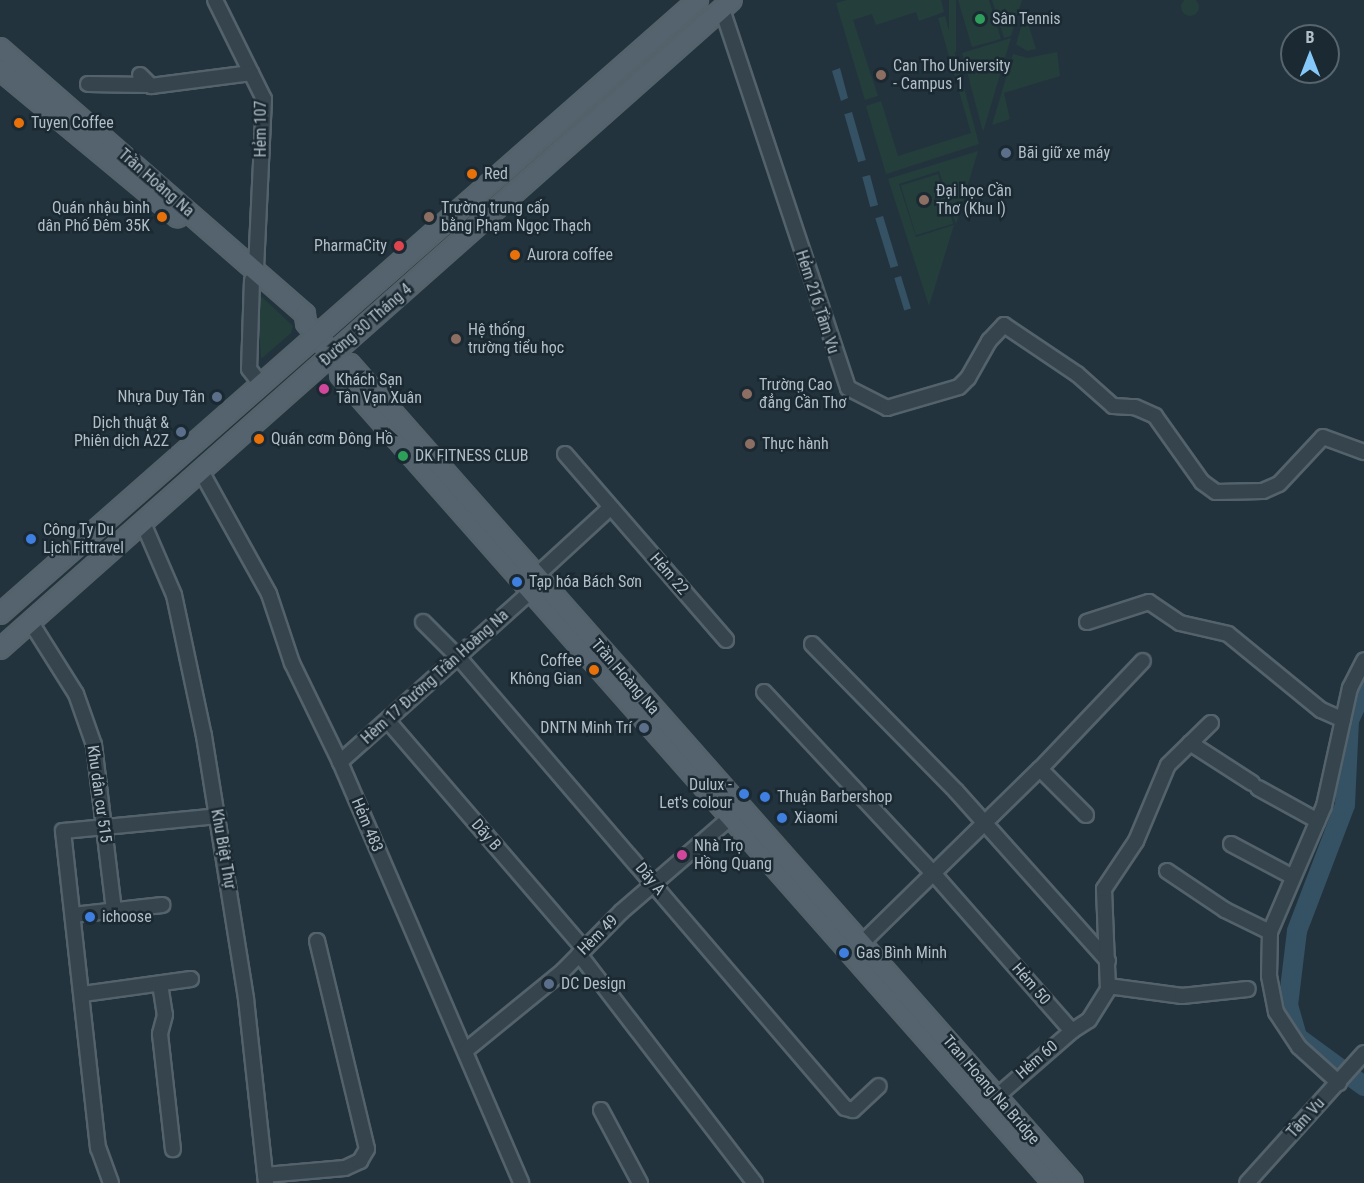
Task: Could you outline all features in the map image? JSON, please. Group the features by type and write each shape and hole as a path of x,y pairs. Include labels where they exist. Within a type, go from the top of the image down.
{"main road":[{"name":"Đường 30 Tháng 4","path":"0,614 260,383 312,329 698,0"},
{"name":"Đường 30 Tháng 4","path":"0,649 143,523 336,359 727,5"},
{"name":"Trần Hoàng Na","path":"0,48 254,274 296,321 312,329 336,359 340,375 533,584 897,995"},
{"name":"Trần Hoàng Na","path":"0,69 254,274"},
{"name":"Trần Hoàng Na","path":"736,813 861,944 897,995"},
{"path":"1046,1183 891,1011 897,995 914,992 1085,1183"},
{"name":"Tran Hoang Na Bridge","path":"897,995 1053,1183"},
{"name":"Tran Hoang Na Bridge","path":"897,995 1073,1183"}],"street":[{"name":"Hẻm 107","path":"215,0 264,99 249,369 260,383"},
{"name":"Hẻm 216 Tầm Vu","path":"727,5 848,388 886,408 959,387 1004,325 1077,374 1113,406 1135,407 1155,416 1202,482 1216,492 1263,491 1279,484 1323,437 1364,452"},
{"path":"88,84 251,73"},
{"name":"Hẻm 22","path":"565,454 726,640"},
{"name":"Hẻm 483","path":"202,473 269,594 292,663 340,762 521,1183"},
{"path":"533,584 611,507"},
{"name":"Khu Biệt Thự","path":"143,523 174,595 218,816 246,999 266,1179"},
{"name":"Hèm 17 Đường Trần Hoàng Na","path":"340,762 460,658 533,584"},
{"path":"1087,622 1149,602 1180,623 1228,634 1272,666 1321,711 1343,720"},
{"name":"Khu dân cư 515","path":"30,621 76,694 94,745 114,911"},
{"name":"Dãy A","path":"423,622 460,658 847,1110 853,1110 879,1086"},
{"path":"812,644 984,824 1108,961"},
{"path":"1339,1083 1299,1047 1276,1012 1269,976 1270,932 1318,821 1335,769 1350,688 1364,660"},
{"path":"861,944 1040,769 1143,661"},
{"name":"Hẻm 50","path":"764,692 934,874 1072,1031"},
{"name":"Dãy B","path":"388,721 582,952 755,1183"},
{"path":"1072,1031 1089,1020 1108,986 1104,889 1136,841 1168,765 1211,723"},
{"path":"1190,743 1255,785 1318,821"},
{"path":"1040,769 1086,815"},
{"name":"Hèm 49","path":"465,1051 582,952 654,884 736,813"},
{"path":"111,1183 98,1148 83,994 63,831 218,816"},
{"path":"1231,844 1293,877"},
{"path":"1167,871 1226,909 1270,932"},
{"path":"73,915 162,905"},
{"path":"266,1179 345,1168 360,1161 367,1149 317,941"},
{"path":"83,994 191,979"},
{"path":"160,984 165,1015 160,1034 173,1149"},
{"path":"1108,986 1182,996 1248,989"},
{"name":"Hẻm 60","path":"1003,1090 1072,1031"},
{"name":"Tầm Vu","path":"1247,1183 1364,1053"},
{"path":"601,1110 640,1183"}],"green space":[{"path":"1190,-2 1196,1 1199,7 1196,13 1190,16 1184,13 1181,7 1184,1"},
{"path":"847,0 941,0 944,12 919,21 916,12 876,25 872,14 853,20 878,96 865,100 836,3"},
{"path":"949,0 956,0 956,52 949,52"},
{"name":"Sân Tennis","path":"958,0 989,0 1001,39 972,47"},
{"path":"992,0 1022,0 1011,36 1004,38"},
{"path":"945,16 979,144 886,174 866,106 881,101 898,156 971,133 938,18"},
{"path":"1024,17 1026,17 1036,49 1027,51 1016,44"},
{"path":"1011,38 983,132 962,53"},
{"path":"1057,52 1060,76 1004,93 1010,119 992,125 1013,54 1028,58"},
{"path":"978,151 956,224 939,171 899,184 916,237 954,225 929,306 888,179"},
{"path":"938,174 953,224 916,235 901,185"},
{"path":"262,297 293,326 291,333 261,359 257,298"}],"water":[{"path":"840,68 848,98 841,101 832,71"},
{"path":"852,112 866,160 858,162 844,114"},
{"path":"870,175 878,205 870,207 862,177"},
{"path":"883,216 898,266 891,268 875,218"},
{"path":"901,276 911,309 904,311 894,278"}],"waterway":[{"path":"1364,688 1349,720 1345,805 1297,931 1288,1005 1297,1037 1364,1086"}],"place":[{"name":"Sân Tennis","path":"980,19"},
{"name":"Can Tho University - Campus 1","path":"881,75"},
{"name":"Tuyen Coffee","path":"19,123"},
{"name":"Bãi giữ xe máy","path":"1006,153"},
{"name":"Red","path":"472,174"},
{"name":"Đại học Cần Thơ (Khu I)","path":"924,200"},
{"name":"Quán nhậu bình dân Phố Đêm 35K","path":"162,217"},
{"name":"Trường trung cấp bằng Phạm Ngọc Thạch","path":"429,217"},
{"name":"PharmaCity","path":"399,246"},
{"name":"Aurora coffee","path":"515,255"},
{"name":"Hệ thống trường tiểu học","path":"456,339"},
{"name":"Khách Sạn Tân Vạn Xuân","path":"324,389"},
{"name":"Trường Cao đẳng Cần Thơ","path":"747,394"},
{"name":"Nhựa Duy Tân","path":"217,397"},
{"name":"Dịch thuật & Phiên dịch A2Z","path":"181,432"},
{"name":"Quán cơm Đông Hồ","path":"259,439"},
{"name":"Thực hành","path":"750,444"},
{"name":"DK FITNESS CLUB","path":"403,456"},
{"name":"Công Ty Du Lịch Fittravel","path":"31,539"},
{"name":"Tạp hóa Bách Sơn","path":"517,582"},
{"name":"Coffee Không Gian","path":"594,670"},
{"name":"DNTN Minh Trí","path":"644,728"},
{"name":"Dulux - Let's colour","path":"744,794"},
{"name":"Thuận Barbershop","path":"765,797"},
{"name":"Xiaomi","path":"782,818"},
{"name":"Nhà Trọ Hồng Quang","path":"682,855"},
{"name":"ichoose","path":"90,917"},
{"name":"Gas Bình Minh","path":"844,953"},
{"name":"DC Design","path":"549,984"}]}
